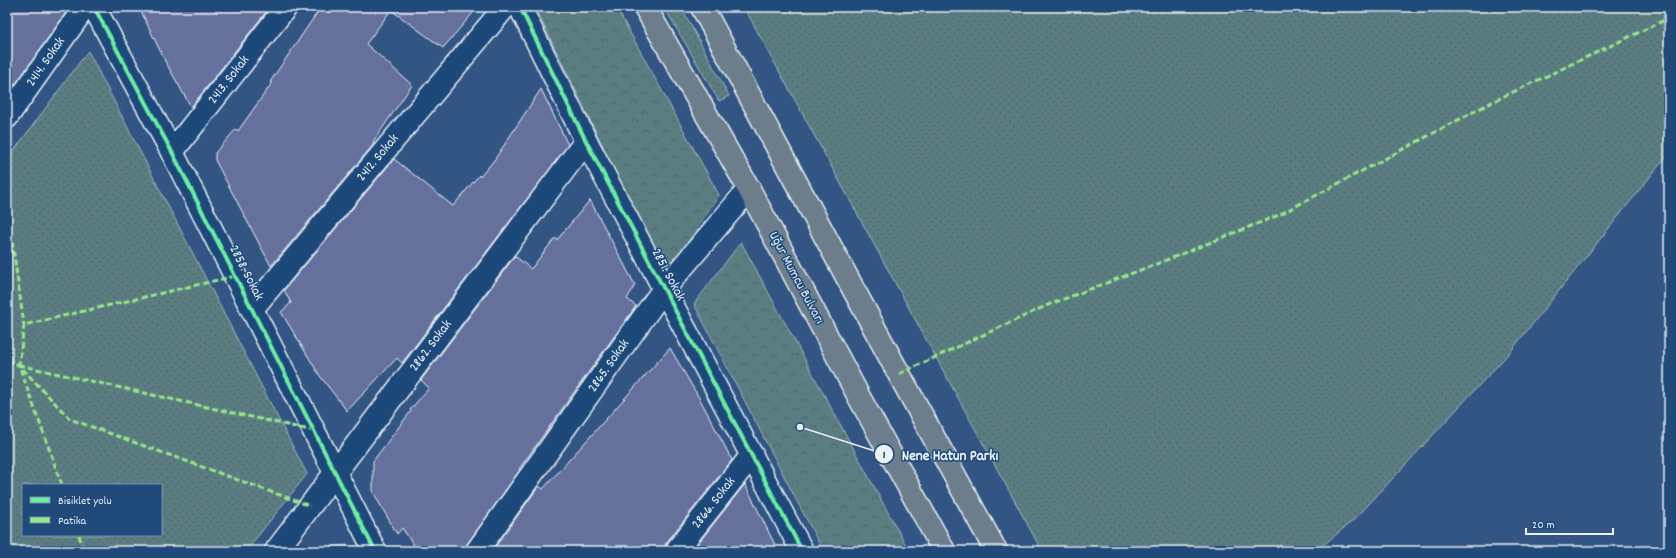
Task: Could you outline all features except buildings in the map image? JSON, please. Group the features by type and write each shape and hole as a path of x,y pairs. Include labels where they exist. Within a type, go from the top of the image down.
{"main road":[{"name":"Uğur Mumcu Bulvarı","path":"644,7 749,189 859,397 944,551"},
{"path":"702,7 996,551"}],"street":[{"name":"2414. Sokak","path":"7,117 85,7"},
{"name":"2858. Sokak","path":"94,7 172,152 375,551"},
{"name":"2413. Sokak","path":"172,152 286,7"},
{"name":"2412. Sokak","path":"252,309 505,7"},
{"name":"2851. Sokak","path":"520,7 586,141 663,290 802,551"},
{"name":"2862. Sokak","path":"276,551 586,141"},
{"name":"2865. Sokak","path":"477,551 663,290 749,189"},
{"name":"2866. Sokak","path":"676,551 752,455"}],"green space":[{"path":"535,7 616,7 719,195 675,261 659,261"},
{"path":"664,7 681,7 729,96 719,101"},
{"path":"744,7 1669,7 1669,153 1510,352 1356,518 1316,551 1042,551"},
{"path":"88,51 307,474 246,551 9,551 7,546 7,160"},
{"path":"741,242 909,551 823,551 694,304"},
{"path":"347,545 350,551 327,551 330,547"}],"marked path":[{"path":"899,374 1048,305 1279,215 1494,101 1669,18"},
{"path":"7,206 24,325"},
{"path":"62,484 19,365 24,325 235,276"},
{"path":"7,361 19,365 70,419 310,506"},
{"path":"19,365 314,431"},
{"path":"79,536 84,551"}],"cycle path":[{"path":"94,7 172,152 375,551"},
{"path":"520,7 586,141 802,551"}],"place":[{"name":"Nene Hatun Parkı","path":"800,427"}]}
